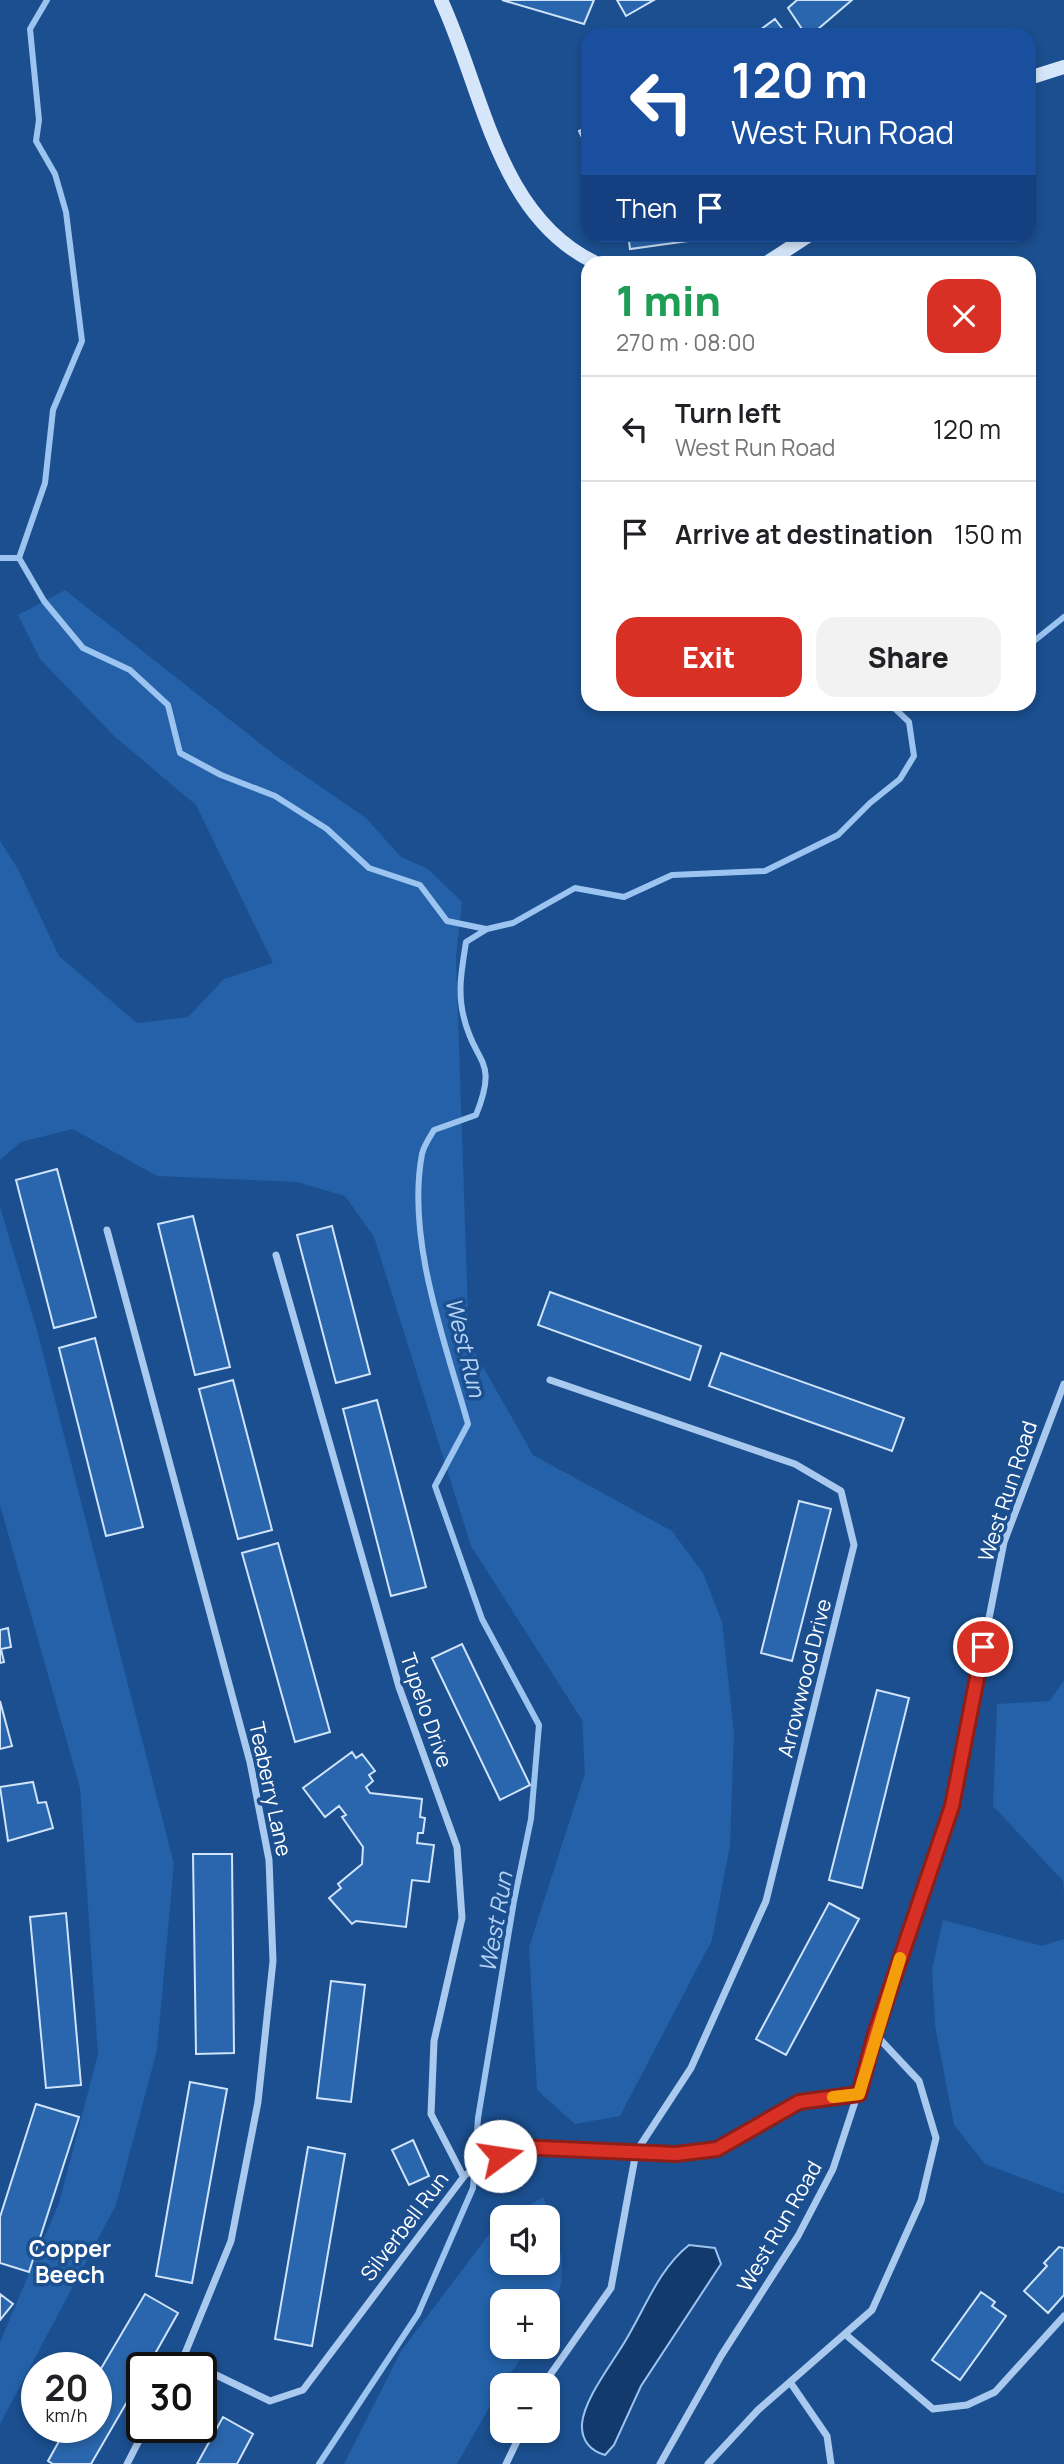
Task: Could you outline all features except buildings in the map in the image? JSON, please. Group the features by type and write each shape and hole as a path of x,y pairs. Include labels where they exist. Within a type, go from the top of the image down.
{"street":[{"path":"441,0 509,172 545,229 582,256"},
{"path":"1036,76 1064,67"},
{"path":"777,256 799,242"},
{"name":"Teaberry Lane","path":"107,1230 250,1762 269,1860 273,1961 258,2102 231,2241 186,2352"},
{"name":"Tupelo Drive","path":"276,1255 399,1687 457,1847 462,1918 434,2041 431,2114 464,2175"},
{"name":"Arrowwood Drive","path":"550,1380 795,1464 841,1490 855,1545 766,1901 691,2068 636,2152"},
{"name":"West Run Road","path":"660,2464 721,2356 804,2225 834,2169 859,2094 875,2034 952,1806 1004,1542 1064,1384"},
{"path":"708,2464 758,2410 872,2310 921,2201 936,2138 919,2081 875,2034"},
{"name":"Silverbell Run","path":"217,2375 270,2401 303,2390 464,2175 517,2147 676,2154 717,2149 799,2102 859,2094"},
{"path":"551,2373 611,2288 636,2152"},
{"path":"845,2334 933,2409 967,2405 995,2392 1064,2316"},
{"path":"790,2382 827,2436 831,2464"},
{"path":"127,2464 138,2443"},
{"path":"506,2464 516,2443"}],"shaded area":[{"path":"65,590 276,756 366,818 401,857 428,869 462,902 456,956 469,1342 533,1455 672,1531 703,1573 722,1622 734,1733 730,1845 712,1940 620,2116 575,2124 537,2090 529,1947 585,1773 582,1720 471,1546 374,1237 345,1196 297,1182 157,1176 73,1129 21,1142 0,1160 0,841 18,869 59,956 137,1023 188,1017 224,979 273,963 196,805 115,737 40,659 18,615"},
{"path":"0,1207 37,1330 174,1864 157,2050 116,2205 38,2352 21,2352 21,2384 0,2424 0,2342 59,2203 98,2054 80,1788 0,1505"},
{"path":"1064,1680 1064,1895 1063,1881 993,1806 997,1704 1050,1701"},
{"path":"943,1920 1042,1946 1064,1939 1064,2194 985,2164 954,2125 935,2026 932,1969"},
{"path":"543,2197 546,2205 529,2205"},
{"path":"490,2233 490,2275 560,2275 560,2252 562,2271 559,2289 490,2289 490,2359 520,2359 511,2373 490,2373 490,2406 457,2464 344,2464 401,2351"},
{"path":"689,2245 715,2248 721,2264 641,2386 614,2445 605,2455 600,2453 591,2448 583,2435 582,2424 588,2403 661,2277"}],"waterway":[{"path":"19,558 45,483 53,410 82,341 66,212 55,174 36,141 39,120 30,29 47,0"},
{"path":"0,558 19,558 44,601 83,648 130,670 168,705 180,753 221,775 275,796 327,829 369,868 420,885 447,921 486,929"},
{"name":"West Run","path":"1036,639 1064,617"},
{"name":"West Run","path":"319,2464 418,2314 473,2188 478,2118 514,1901 531,1819 539,1725 482,1619 435,1486 468,1424 430,1290 419,1221 418,1187 422,1154 434,1130 476,1115 483,1096 483,1063 469,1033 461,999 466,942 487,929 513,923 575,888 624,897 672,875 765,871 838,835 870,803 900,779 914,756 909,722 897,711"}],"slow traffic":[{"path":"833,2097 859,2094 900,1958"}],"district":[{"name":"Copper Beech","path":"70,2261"}],"route":[{"path":"500,2156 517,2147 676,2154 717,2149 799,2102 859,2094 875,2034 952,1806 983,1647"}]}
